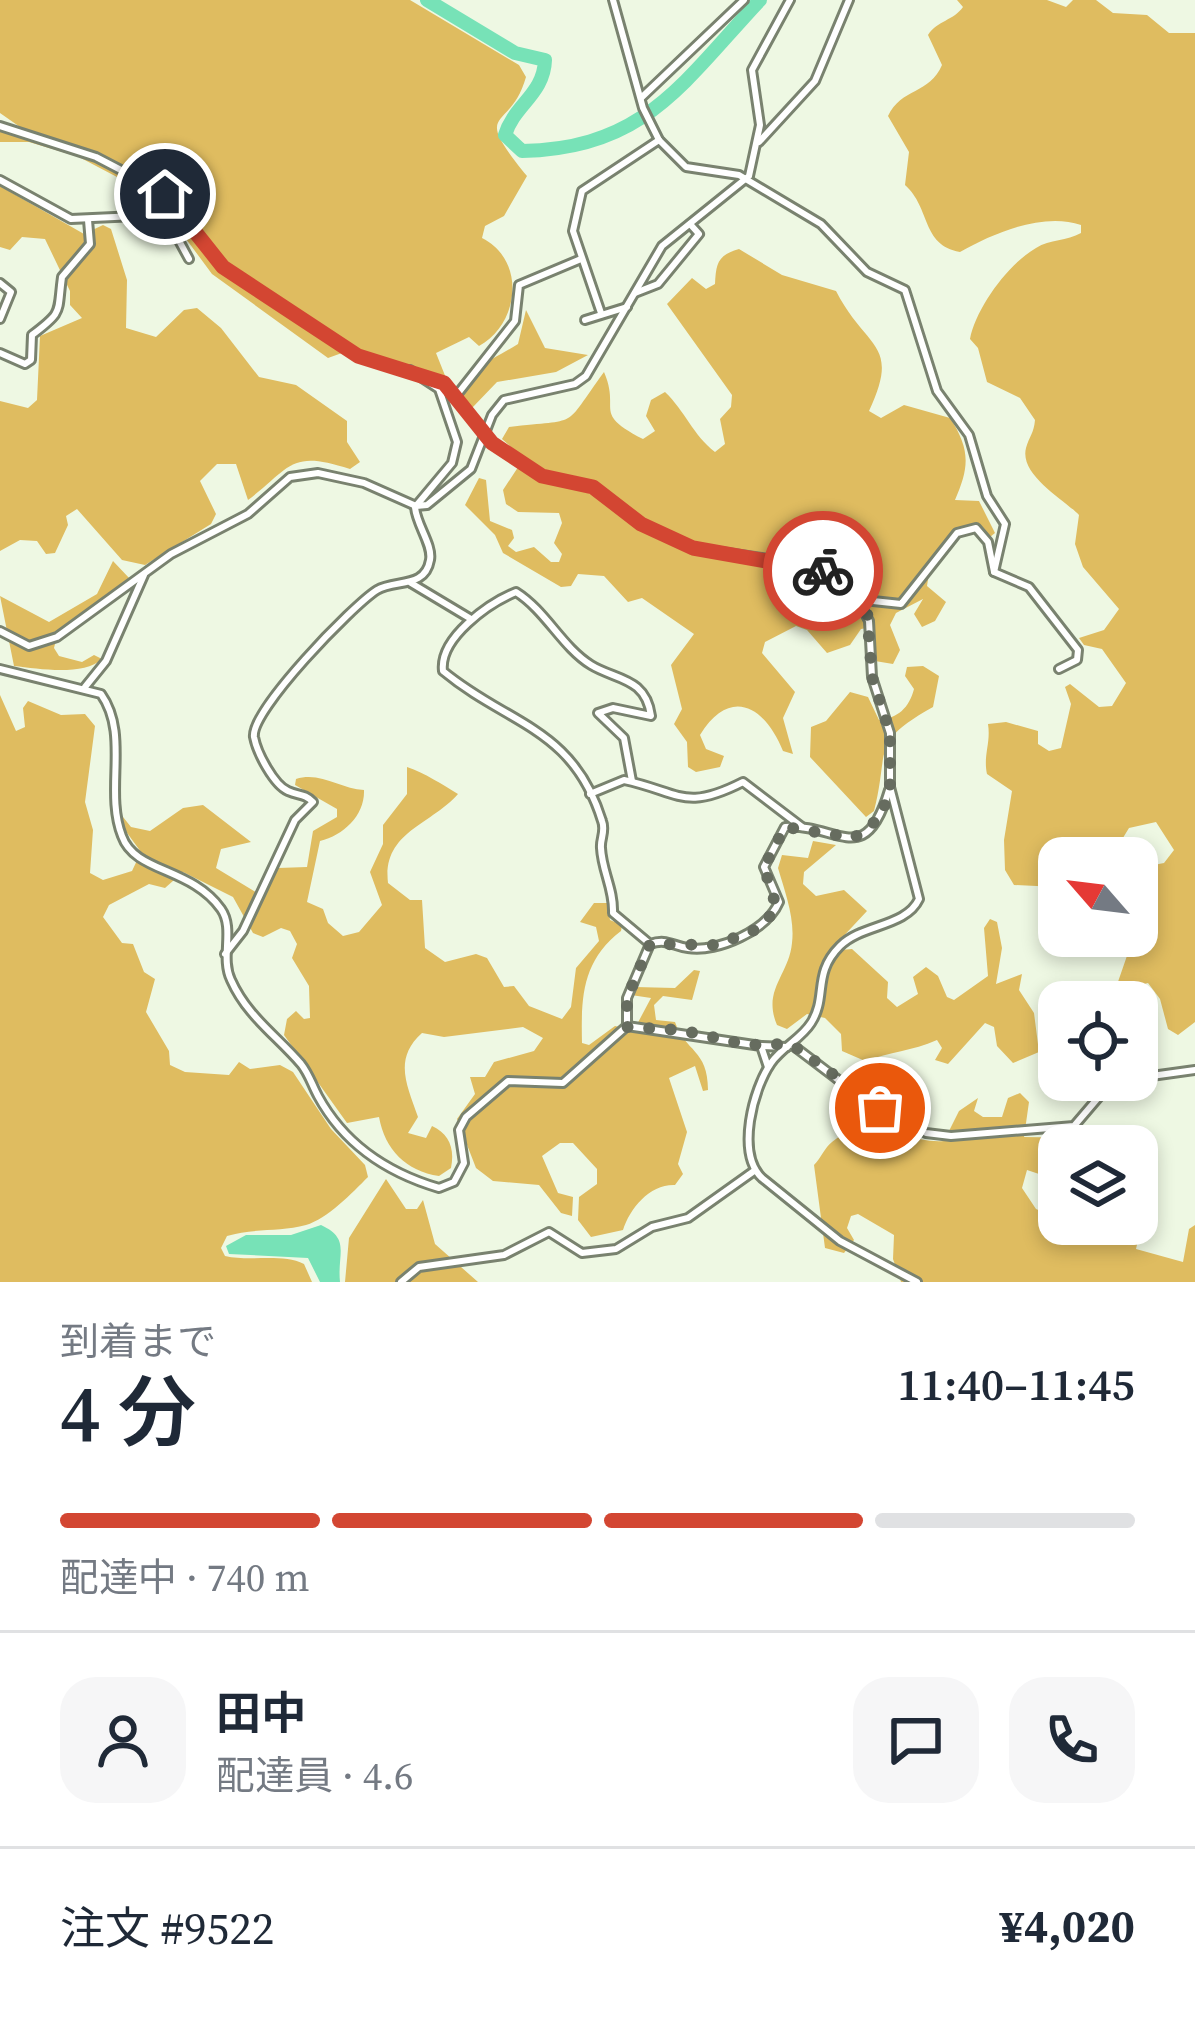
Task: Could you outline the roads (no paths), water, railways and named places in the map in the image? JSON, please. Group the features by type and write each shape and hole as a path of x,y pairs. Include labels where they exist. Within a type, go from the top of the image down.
{"street":[{"path":"614,0 643,108 659,140 686,167 750,175 831,231 867,272 905,290 938,391 969,435 987,496 1005,524 994,572"},
{"path":"641,98 744,0"},
{"path":"0,632 29,646 44,644 201,535 248,514 279,485 303,473 378,487 416,506 428,505 460,483 505,400 575,384 586,376 662,246 750,175 759,142 752,70 790,0"},
{"path":"759,142 815,81 848,0"},
{"path":"0,126 96,158 165,194 223,267 358,356 434,377 456,396 484,436 542,476 593,487 641,524 693,548 826,572 857,582 874,601 901,604 957,533 976,528 988,542 994,572"},
{"path":"601,313 574,231 583,191 659,140"},
{"path":"0,180 71,219 158,215 170,224 189,259"},
{"path":"0,353 25,364 31,360 32,335 53,320 64,299 62,277 89,244 88,218"},
{"path":"635,292 658,284 699,234 689,223"},
{"path":"456,396 515,321 519,285 581,260"},
{"path":"0,284 10,292 0,319"},
{"path":"585,320 628,307"},
{"path":"409,369 439,389 457,442 452,464 416,506"},
{"path":"411,583 430,559 416,506"},
{"path":"826,572 852,588 867,611 872,677 890,733 890,787 919,899 907,914 860,932 836,950 819,979 814,1017 768,1067 748,1132 754,1171 840,1241 917,1282"},
{"path":"994,572 1028,587 1078,650 1077,660 1059,669"},
{"path":"85,687 106,661 145,573"},
{"path":"225,954 243,931 295,820 313,802 277,783 254,739 256,721 301,659 350,611 386,585 411,583 471,619"},
{"path":"632,781 624,738 598,713 613,708 651,716 635,686 612,670 588,663 542,611 516,592 471,619 447,649 443,671 475,696 530,721 561,747 604,823 600,844 614,892 613,913 650,944"},
{"path":"0,669 101,694 113,716 115,816 129,852 143,863 174,869 218,905 228,928 225,967 247,1011 300,1063 318,1096 359,1148 382,1166 439,1188 462,1175 459,1130 495,1089 508,1081 563,1084 627,1027 681,1030 761,1046 789,1045 857,1094 938,1137 1074,1126 1095,1101"},
{"path":"589,794 616,781 632,781 669,795 710,799 743,782 804,830"},
{"path":"650,944 668,940 695,948 757,929 779,902 764,867 785,827 845,839 866,834 881,817 890,787"},
{"path":"627,1027 627,998 650,944"},
{"path":"761,1046 768,1067"},
{"path":"1158,1075 1195,1070"},
{"path":"401,1282 419,1267 504,1255 549,1232 582,1253 616,1249 652,1227 688,1218 754,1171"}],"waterway":[{"path":"427,0 515,53 545,60 540,82 505,135 522,151 564,147 631,124 683,83 760,0"}]}
